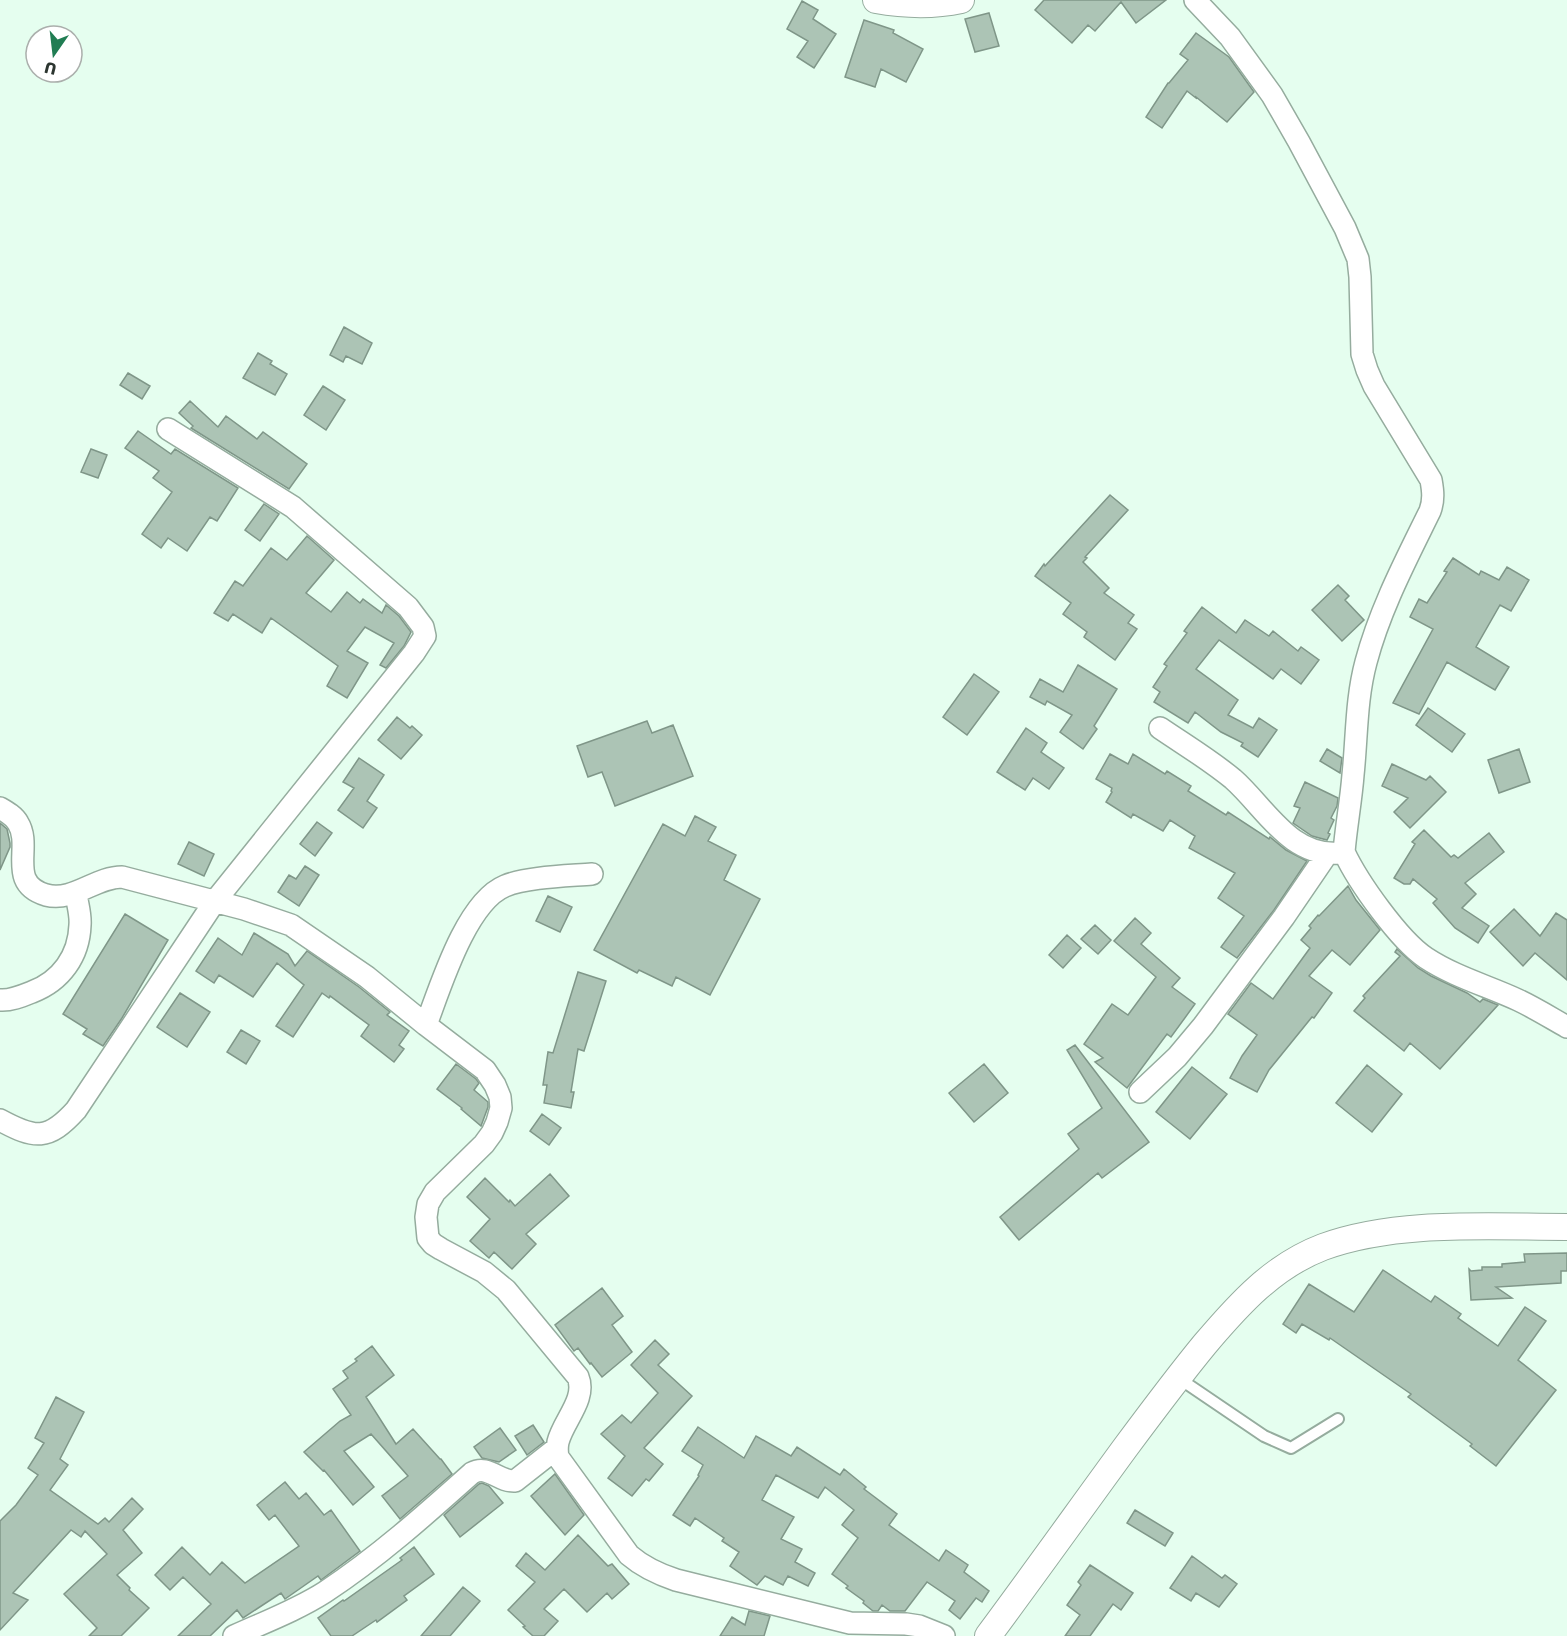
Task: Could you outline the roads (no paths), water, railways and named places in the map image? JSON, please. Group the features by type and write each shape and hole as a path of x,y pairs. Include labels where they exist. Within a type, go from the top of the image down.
{"street":[{"path":"876,0 930,4 961,0"},
{"path":"1140,1092 1177,1057 1203,1026 1336,853 1353,777 1355,727 1366,662 1395,583 1430,511 1433,500 1431,480 1374,386 1367,370 1362,354 1358,259 1345,228 1272,94 1230,37 1195,0"},
{"path":"0,1120 29,1133 44,1133 56,1130 76,1110 215,901 414,653 425,636 423,627 408,607 293,507 168,429"},
{"path":"1160,728 1234,780 1270,820 1297,842 1336,853 1349,863 1380,909 1414,949 1443,968 1518,1000 1567,1027"},
{"path":"0,808 19,824 24,877 30,885 46,894 57,897 76,892 111,877 122,877 268,916 291,925 368,977 485,1070 500,1097 501,1108 497,1122 488,1138 435,1192 428,1204 426,1217 428,1238 441,1249 484,1272 506,1290 578,1377 579,1397 561,1433 557,1448 558,1457 629,1555 656,1573 676,1580 850,1623 906,1624 919,1626 944,1636"},
{"path":"426,1025 450,960 478,910 491,895 504,886 523,882 592,874"},
{"path":"0,1000 41,989 68,966 75,953 80,923 76,892"},
{"path":"988,1636 1177,1377 1235,1308 1287,1265 1322,1248 1360,1236 1392,1231 1478,1227 1567,1227"},
{"path":"234,1636 325,1592 395,1541 472,1473 480,1469 486,1470 502,1479 515,1481 557,1448"}],"lane":[{"path":"1177,1377 1264,1436 1292,1448 1338,1419"}]}
